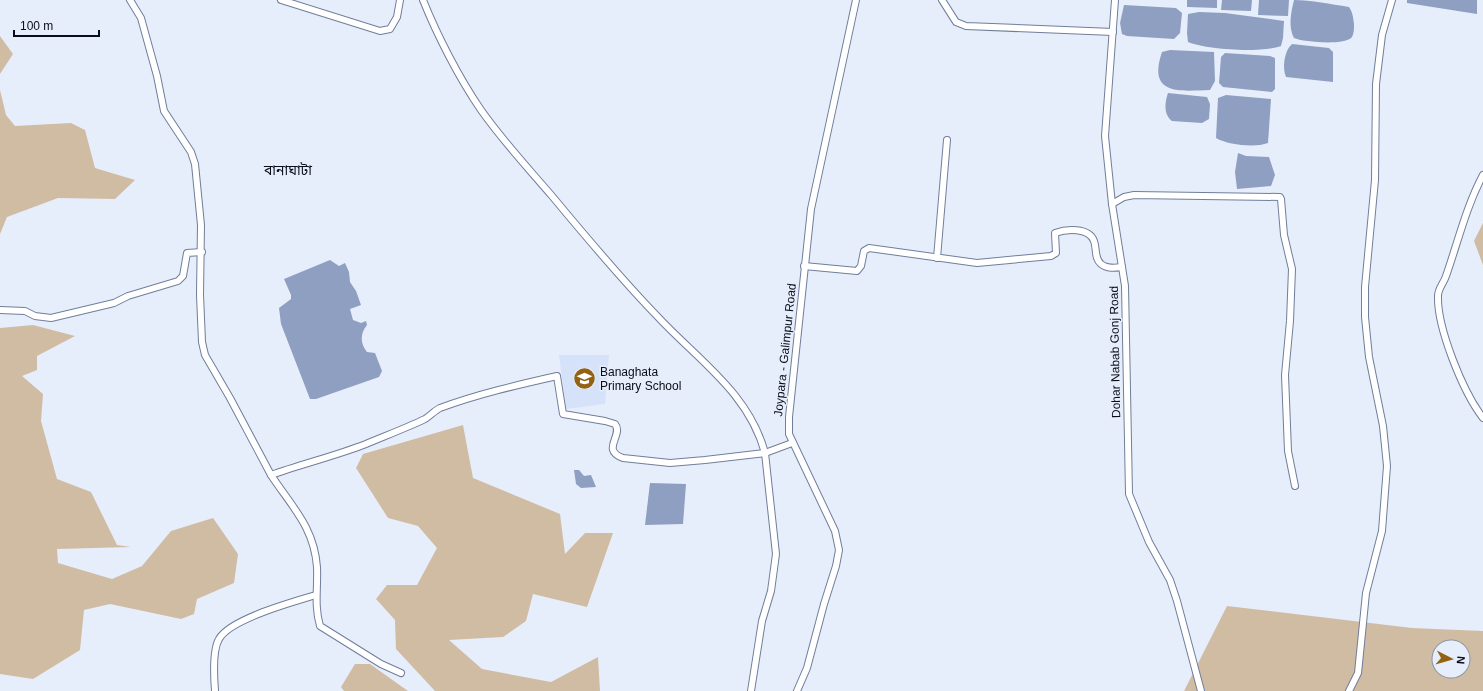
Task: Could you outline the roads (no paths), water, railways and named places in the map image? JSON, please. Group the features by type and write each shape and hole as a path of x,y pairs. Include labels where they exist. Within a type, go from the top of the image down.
{"street":[{"path":"131,0 142,18 157,76 164,111 190,152 195,164 199,193 202,252 200,295 202,342 205,355 271,475 302,518 313,540 317,568 316,606 320,626 381,664 401,673"},
{"path":"281,0 380,30 390,29 397,17 400,0"},
{"path":"423,0 431,22 481,110 592,244 658,318 719,375 741,402 762,442 765,453 776,554 771,591 762,621 751,691"},
{"name":"Joypara - Galimpur Road","path":"797,691 807,668 836,566 839,550 835,531 792,443 789,434 789,417 811,209 821,156 840,81 856,0"},
{"path":"942,0 956,22 966,26 1113,32"},
{"name":"Dohar Nabab Gonj Road","path":"1115,0 1105,136 1112,204 1125,286 1129,494 1143,530 1172,587 1201,691"},
{"path":"1349,691 1358,673 1366,593 1382,531 1387,466 1383,426 1369,357 1364,317 1375,180 1376,84 1382,35 1392,0"},
{"path":"937,258 948,140"},
{"path":"1483,175 1465,219 1445,279 1438,294 1448,344 1456,367 1472,403 1483,418"},
{"path":"1112,204 1124,197 1134,195 1280,197 1284,235 1292,269 1290,321 1285,367 1288,451 1295,486"},
{"path":"804,266 857,271 861,266 864,251 869,248 977,263 1051,256 1056,254 1055,233 1079,230 1088,233 1094,240 1096,257 1101,264 1107,267 1122,267"},
{"path":"0,310 24,311 35,316 51,318 114,303 128,296 178,281 182,276 187,253 202,252"},
{"path":"271,475 315,460 338,455 426,418 439,409 453,405 480,393 557,376 563,414 615,424 617,431 612,445 616,456 623,458 670,463 765,453 792,443"},
{"path":"215,691 215,660 218,640 223,634 250,617 316,595"}],"place":[{"name":"Banaghata Primary School","path":"584,379"}],"district":[{"name":"বানাঘাটা","path":"288,170"}]}
